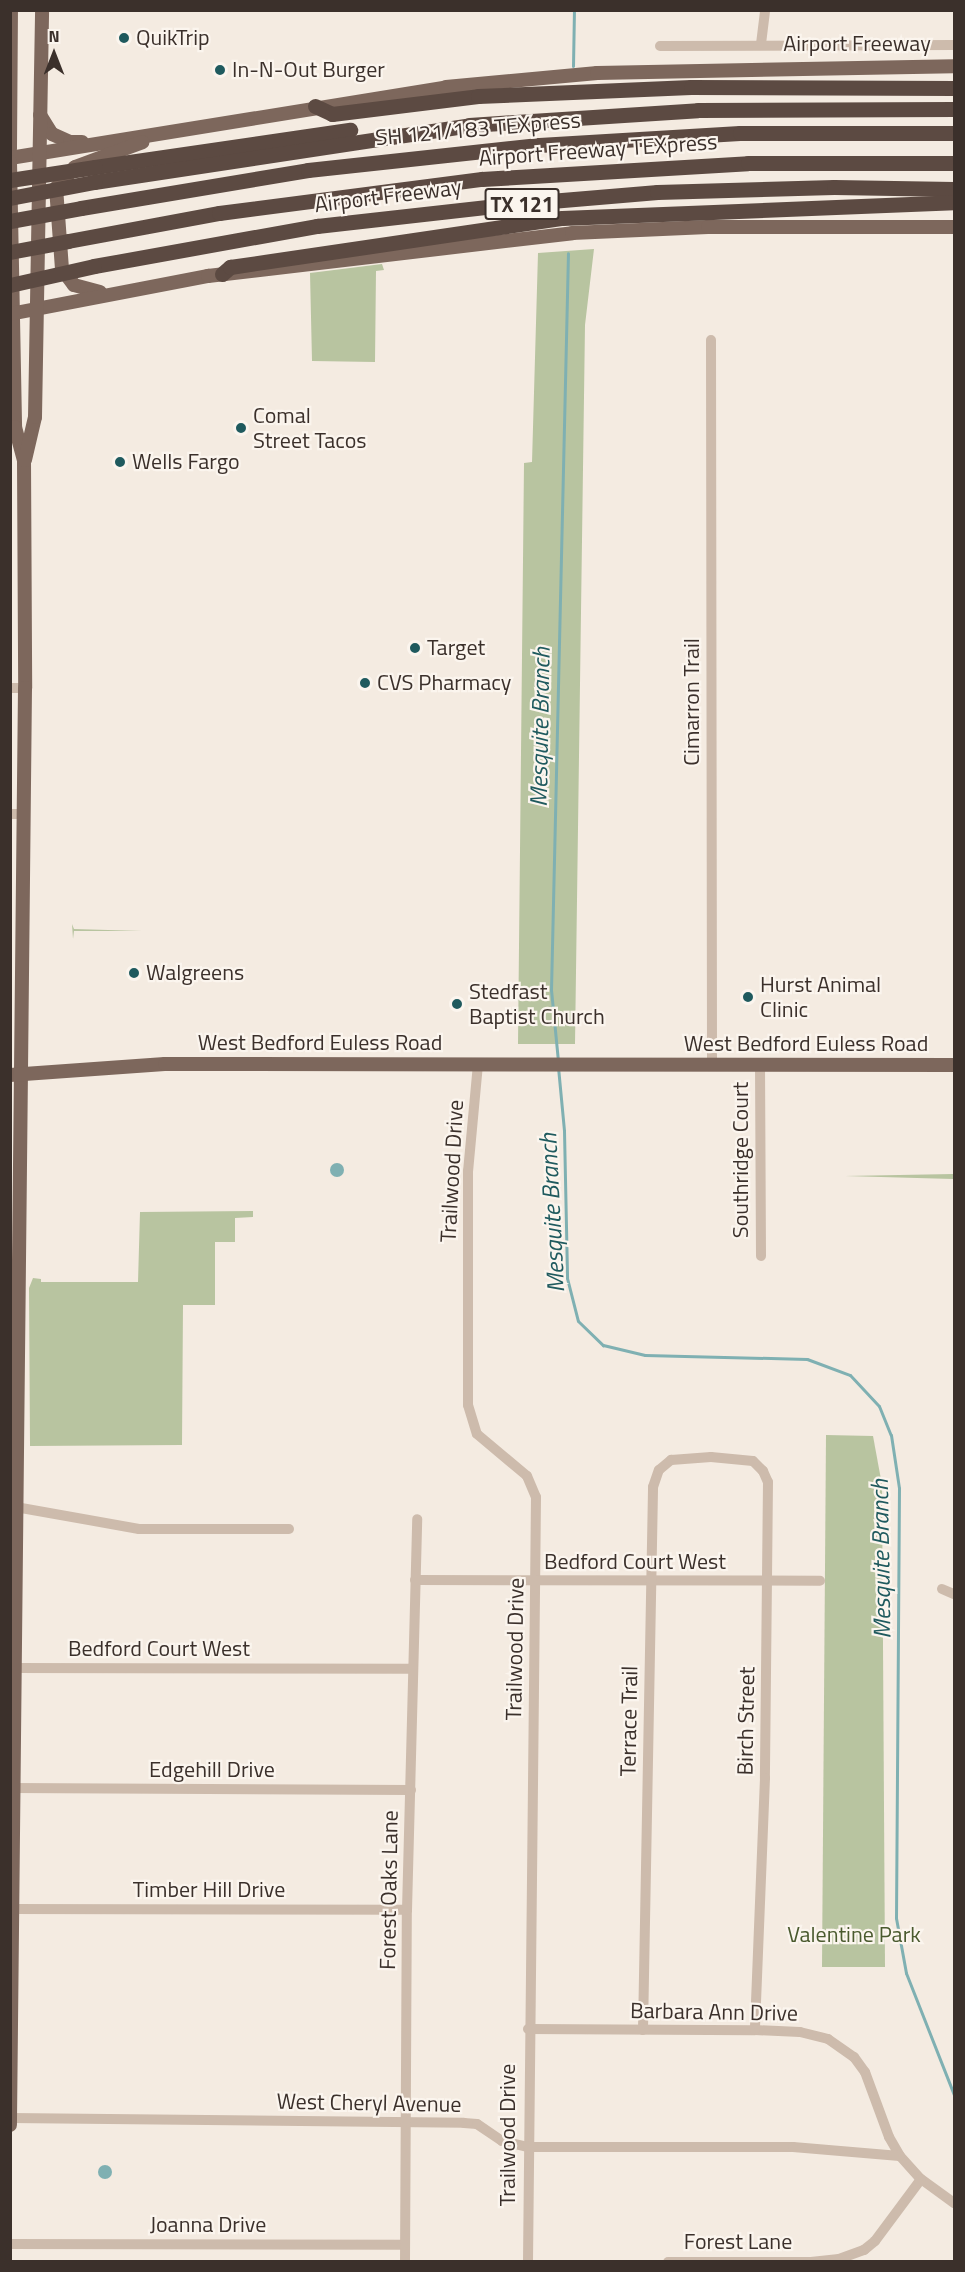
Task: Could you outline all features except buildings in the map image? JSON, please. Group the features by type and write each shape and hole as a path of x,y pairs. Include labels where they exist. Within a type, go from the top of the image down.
{"highway":[{"path":"315,106 332,114 478,96 691,87 871,85 954,88"},
{"path":"10,180 94,174 469,125 698,110 954,109"},
{"name":"SH 121/183 TEXpress","path":"10,221 308,170 539,145 740,133 954,133"},
{"name":"Airport Freeway TEXpress","path":"10,252 251,208 482,179 737,164 954,162"},
{"path":"10,198 94,174"},
{"name":"Airport Freeway","path":"10,285 94,266 316,226 503,205 669,192 834,187 954,189"},
{"path":"222,274 230,267 562,218 954,202"}],"main road":[{"path":"10,149 11,10"},
{"path":"10,2126 17,814 25,688 24,461 35,417 42,10"},
{"name":"Airport Freeway","path":"10,160 38,153 149,137 315,106 446,87 597,73 954,66"},
{"path":"39,111 43,124 52,134 70,142 111,141"},
{"path":"105,293 74,285 62,269 56,188 75,167 141,144 149,137"},
{"path":"10,160 15,427 24,461"},
{"path":"12,313 105,293 222,274 572,233 708,227 954,227"},
{"name":"West Bedford Euless Road","path":"16,1075 165,1064 954,1065"}],"street":[{"path":"761,44 765,10"},
{"path":"660,46 954,45"},
{"name":"Cimarron Trail","path":"711,340 712,1065"},
{"path":"10,688 25,688"},
{"name":"Trailwood Drive","path":"478,1064 468,1172 468,1405 477,1434 534,1486 535,1581 528,2029 528,2262"},
{"name":"Southridge Court","path":"760,1065 761,1256"},
{"name":"Terrace Trail","path":"643,2030 653,1487 659,1470 671,1460 711,1456"},
{"name":"Birch Street","path":"711,1456 753,1461 763,1471 768,1482 768,1581 755,2030"},
{"path":"13,1506 139,1529 289,1529"},
{"name":"Forest Oaks Lane","path":"405,2262 407,1910 417,1519"},
{"name":"Bedford Court West","path":"415,1580 820,1581"},
{"path":"942,1589 954,1594"},
{"name":"Bedford Court West","path":"14,1668 412,1669"},
{"name":"Edgehill Drive","path":"12,1788 411,1790"},
{"name":"Timber Hill Drive","path":"12,1909 407,1910"},
{"name":"Barbara Ann Drive","path":"528,2029 755,2030 816,2035 854,2057 875,2093 889,2138 900,2157 921,2179 954,2203"},
{"name":"West Cheryl Avenue","path":"11,2118 406,2121 477,2124 502,2141 528,2147 793,2146 900,2157"},
{"name":"Forest Lane","path":"668,2262 810,2262 839,2259 864,2250 875,2241 921,2179"},
{"name":"Joanna Drive","path":"10,2244 405,2245"}],"green space":[{"path":"594,249 585,325 575,1044 518,1044 524,463 532,462 538,253"},
{"path":"382,264 384,270 376,271 375,362 312,361 310,273"},
{"path":"72,924 74,929 142,931 74,931 73,939"},
{"path":"954,1166 954,1185 953,1179 845,1176 953,1174"},
{"path":"253,1211 253,1217 235,1218 235,1242 215,1242 215,1305 183,1305 182,1445 30,1446 29,1288 33,1278 41,1279 41,1282 138,1282 140,1212"},
{"name":"Valentine Park","path":"826,1435 873,1436 882,1485 885,1967 822,1967"}],"water":[{"path":"337,1163 342,1165 344,1170 342,1175 337,1177 332,1175 330,1170 332,1165"},
{"path":"105,2165 110,2167 112,2172 110,2177 105,2179 100,2177 98,2172 100,2167"}],"waterway":[{"name":"Mesquite Branch","path":"573,66 574,10"},
{"name":"Mesquite Branch","path":"558,1061 551,990 568,253"},
{"name":"Mesquite Branch","path":"558,1067 564,1131 567,1278 578,1321 603,1345 645,1355 807,1359 850,1375 879,1406 891,1435 899,1488 896,1918 906,1973 954,2095"}],"place":[{"name":"QuikTrip","path":"124,38"},
{"name":"In-N-Out Burger","path":"220,70"},
{"name":"Comal Street Tacos","path":"241,428"},
{"name":"Wells Fargo","path":"120,462"},
{"name":"Target","path":"415,648"},
{"name":"CVS Pharmacy","path":"365,683"},
{"name":"Walgreens","path":"134,973"},
{"name":"Hurst Animal Clinic","path":"748,997"},
{"name":"Stedfast Baptist Church","path":"457,1004"}]}
